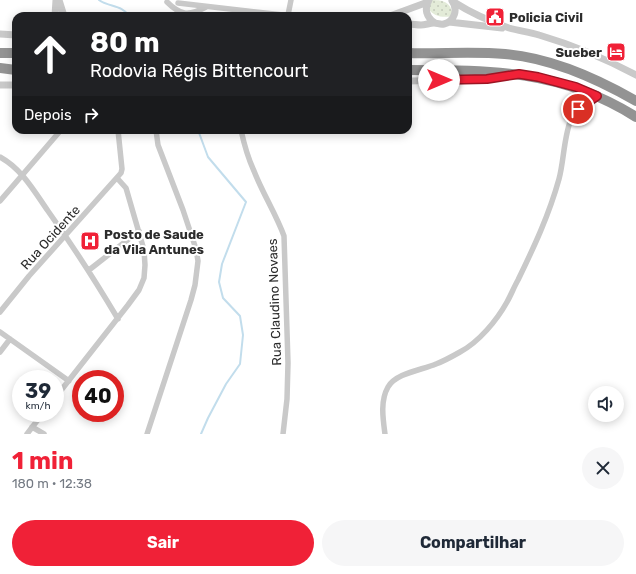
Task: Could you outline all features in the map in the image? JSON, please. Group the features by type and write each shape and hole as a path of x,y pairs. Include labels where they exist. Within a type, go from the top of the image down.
{"highway":[{"path":"0,53 12,53"},
{"path":"412,53 499,54 544,60 578,73 616,90 636,101"},
{"path":"0,68 12,70"},
{"path":"412,70 466,70 538,77 576,87 619,106 636,117"}],"street":[{"path":"59,0 63,12"},
{"path":"290,12 292,0"},
{"path":"429,1 426,8 427,14 435,23"},
{"path":"400,12 429,1"},
{"path":"449,22 455,13 453,1"},
{"path":"453,1 483,18 510,28"},
{"path":"167,2 181,12"},
{"path":"178,3 253,12"},
{"path":"197,12 206,7"},
{"path":"412,24 444,24 449,22 510,28 538,34 606,60 636,75"},
{"path":"0,34 12,35"},
{"path":"412,81 487,79 519,74"},
{"path":"0,85 12,85"},
{"path":"385,434 383,405 388,387 393,380 402,375 438,364 462,351 473,343 486,330 508,301 544,226 560,178 568,128 572,117 578,109 597,96"},
{"path":"0,201 58,134"},
{"path":"64,387 118,319 139,290 144,278 144,250 139,231 126,188 117,178 122,169 118,134"},
{"path":"147,434 193,292 198,261 196,249 183,210 158,145 157,134"},
{"name":"Rua Claudino Novaes","path":"242,134 254,173 278,219 284,236 288,363 287,399 283,434"},
{"path":"0,157 22,175 89,270 118,319"},
{"name":"Rua Ocidente","path":"0,312 8,301 117,178"},
{"path":"89,270 139,231"},
{"path":"0,332 69,381"},
{"path":"0,352 10,339"},
{"path":"27,434 36,422"},
{"path":"32,427 44,434"}],"green space":[{"path":"432,0 447,3 451,8 453,16 442,17 430,11 428,8"}],"waterway":[{"path":"99,0 126,12"},
{"path":"199,134 208,157 246,202 222,264 219,282 223,298 240,316 243,335 240,364 226,384 201,434"}],"place":[{"name":"Policia Civil","path":"495,17"},
{"name":"Sueber","path":"616,52"},
{"name":"Posto de Saude da Vila Antunes","path":"90,241"}],"route":[{"path":"439,80 487,79 519,74 538,77 576,87 597,96 578,109"}]}
